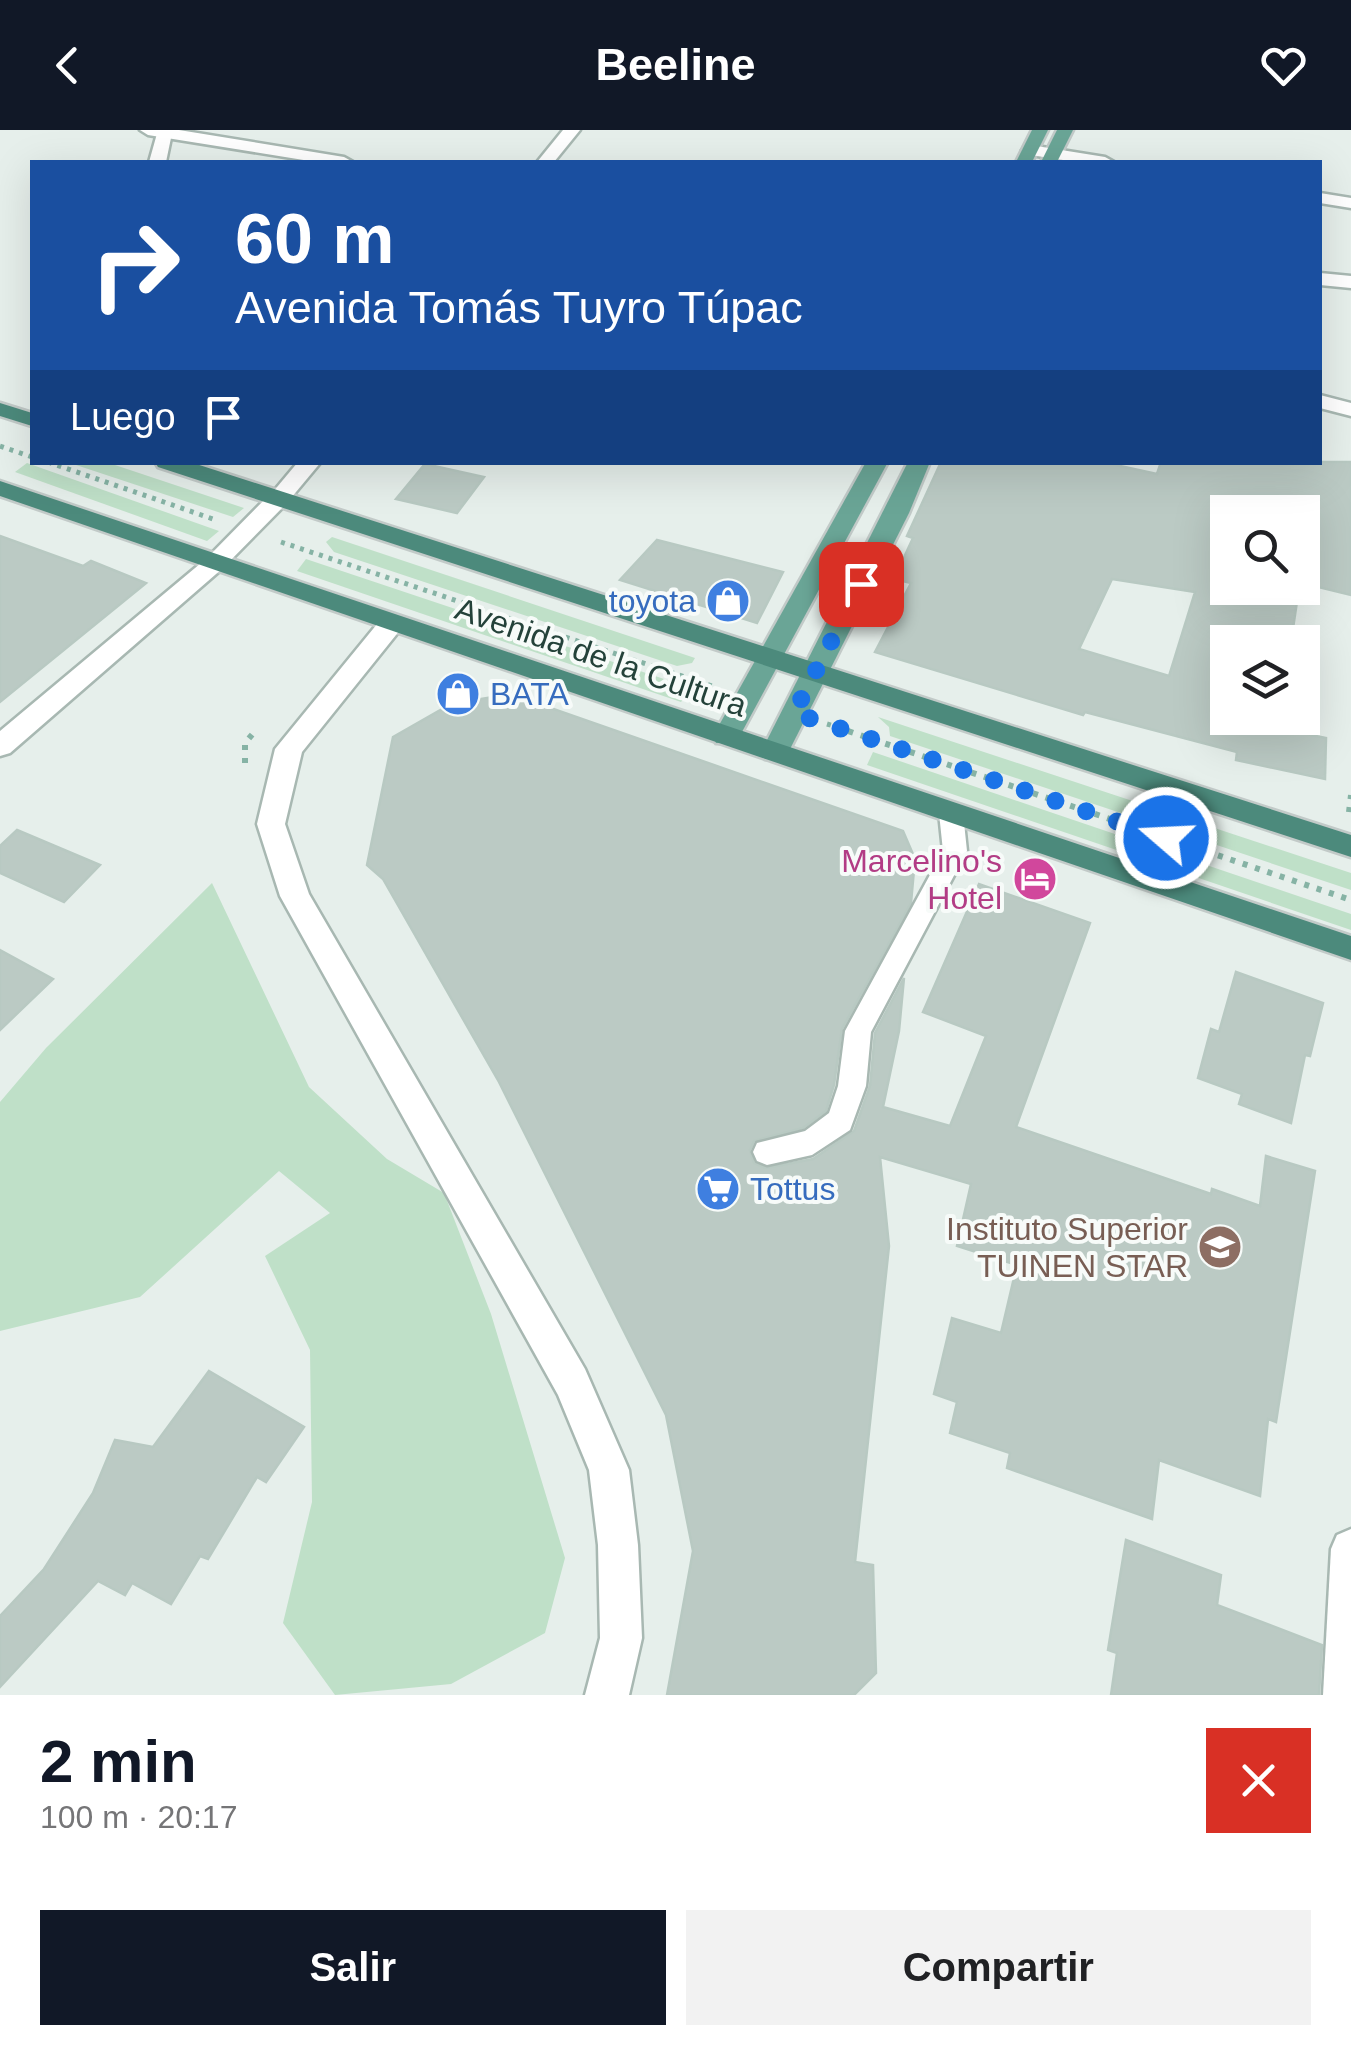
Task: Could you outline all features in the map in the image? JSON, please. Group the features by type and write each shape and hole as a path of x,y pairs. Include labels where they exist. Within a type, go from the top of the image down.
{"highway":[{"path":"0,409 30,419"},
{"name":"Avenida de la Cultura","path":"175,465 1351,846"},
{"name":"Avenida de la Cultura","path":"0,488 1351,948"}],"main road":[{"path":"1027,156 1040,130"},
{"path":"1052,158 1065,130"},
{"path":"726,736 875,465"},
{"path":"774,752 918,465"}],"street":[{"path":"547,160 572,130"},
{"path":"158,160 156,131 332,160"},
{"path":"1027,156 1078,160"},
{"path":"1322,198 1351,203"},
{"path":"1322,279 1351,282"},
{"path":"1322,402 1351,410"},
{"path":"0,746 249,532 307,465"},
{"path":"391,624 289,749 271,824 296,896 572,1382 608,1470 618,1545 621,1638 607,1695"},
{"path":"1345,1695 1351,1550"}],"lane":[{"path":"767,1152 812,1142 840,1121 852,1086 858,1031 955,851 952,813"}],"path":[{"path":"0,446 30,456"},
{"path":"57,465 748,698"},
{"path":"794,713 1351,900"}],"green space":[{"path":"27,463 219,531 207,541 15,472"},
{"path":"76,465 115,465 244,508 233,517"},
{"path":"332,537 695,658 692,663 677,666 334,552 326,542"},
{"path":"306,559 670,681 684,698 681,702 297,571"},
{"path":"878,717 1351,873 1351,890 890,736 889,727"},
{"path":"873,752 1351,914 1351,930 867,765"},
{"path":"212,883 309,1087 387,1159 444,1193 491,1314 565,1558 545,1633 451,1684 335,1695 283,1623 312,1502 310,1350 265,1256 330,1213 279,1171 140,1297 0,1331 0,1102 46,1048"}],"building":[{"path":"1351,462 1351,595 1320,587 1320,495 1210,495 1210,605 1296,605 1294,625 1210,625 1210,735 1326,738 1325,779 1236,760 1237,752 1085,712 1083,715 875,652 911,583 894,579 913,538 907,536 940,465 1116,465 1157,474 1160,465","holes":["1112,579 1195,592 1169,676 1079,649"]},
{"path":"424,465 484,477 457,513 396,499"},
{"path":"0,536 83,566 91,561 146,583 0,702"},
{"name":"toyota","path":"657,540 783,572 757,623 620,580"},
{"name":"Tottus","path":"499,696 522,698 903,831 915,859 911,903 842,1029 826,1111 803,1128 754,1141 750,1150 754,1163 766,1168 813,1159 854,1131 870,1086 875,1033 904,978 899,1031 883,1107 950,1126 986,1036 923,1012 979,884 1090,923 1016,1127 1211,1194 1212,1189 1260,1206 1266,1156 1315,1171 1276,1422 1268,1419 1260,1496 1159,1460 1152,1519 1007,1468 1010,1453 950,1433 957,1402 934,1394 952,1318 1001,1333 1017,1265 957,1246 971,1184 880,1157 889,1246 855,1562 873,1565 876,1673 854,1695 667,1695 693,1551 666,1415 499,1082 383,879 367,865 393,737 451,704"},
{"path":"17,830 100,865 64,902 0,873 0,846"},
{"path":"0,950 53,979 0,1030"},
{"path":"1236,972 1323,1003 1310,1056 1305,1055 1291,1123 1239,1104 1242,1094 1198,1078 1211,1029 1219,1032"},
{"path":"209,1371 304,1427 266,1482 257,1477 208,1559 200,1556 171,1604 132,1583 125,1595 98,1581 0,1687 0,1616 44,1569 93,1493 115,1440 153,1447"},
{"path":"1126,1540 1221,1575 1217,1605 1322,1645 1319,1695 1111,1695 1117,1653 1108,1650"}],"place":[{"name":"toyota","path":"728,601"},
{"name":"BATA","path":"458,694"},
{"name":"Marcelino's Hotel","path":"1035,879"},
{"name":"Tottus","path":"718,1189"},
{"name":"Instituto Superior TUINEN STAR","path":"1220,1247"}],"route":[{"path":"861,584 794,713 1166,838"}]}
